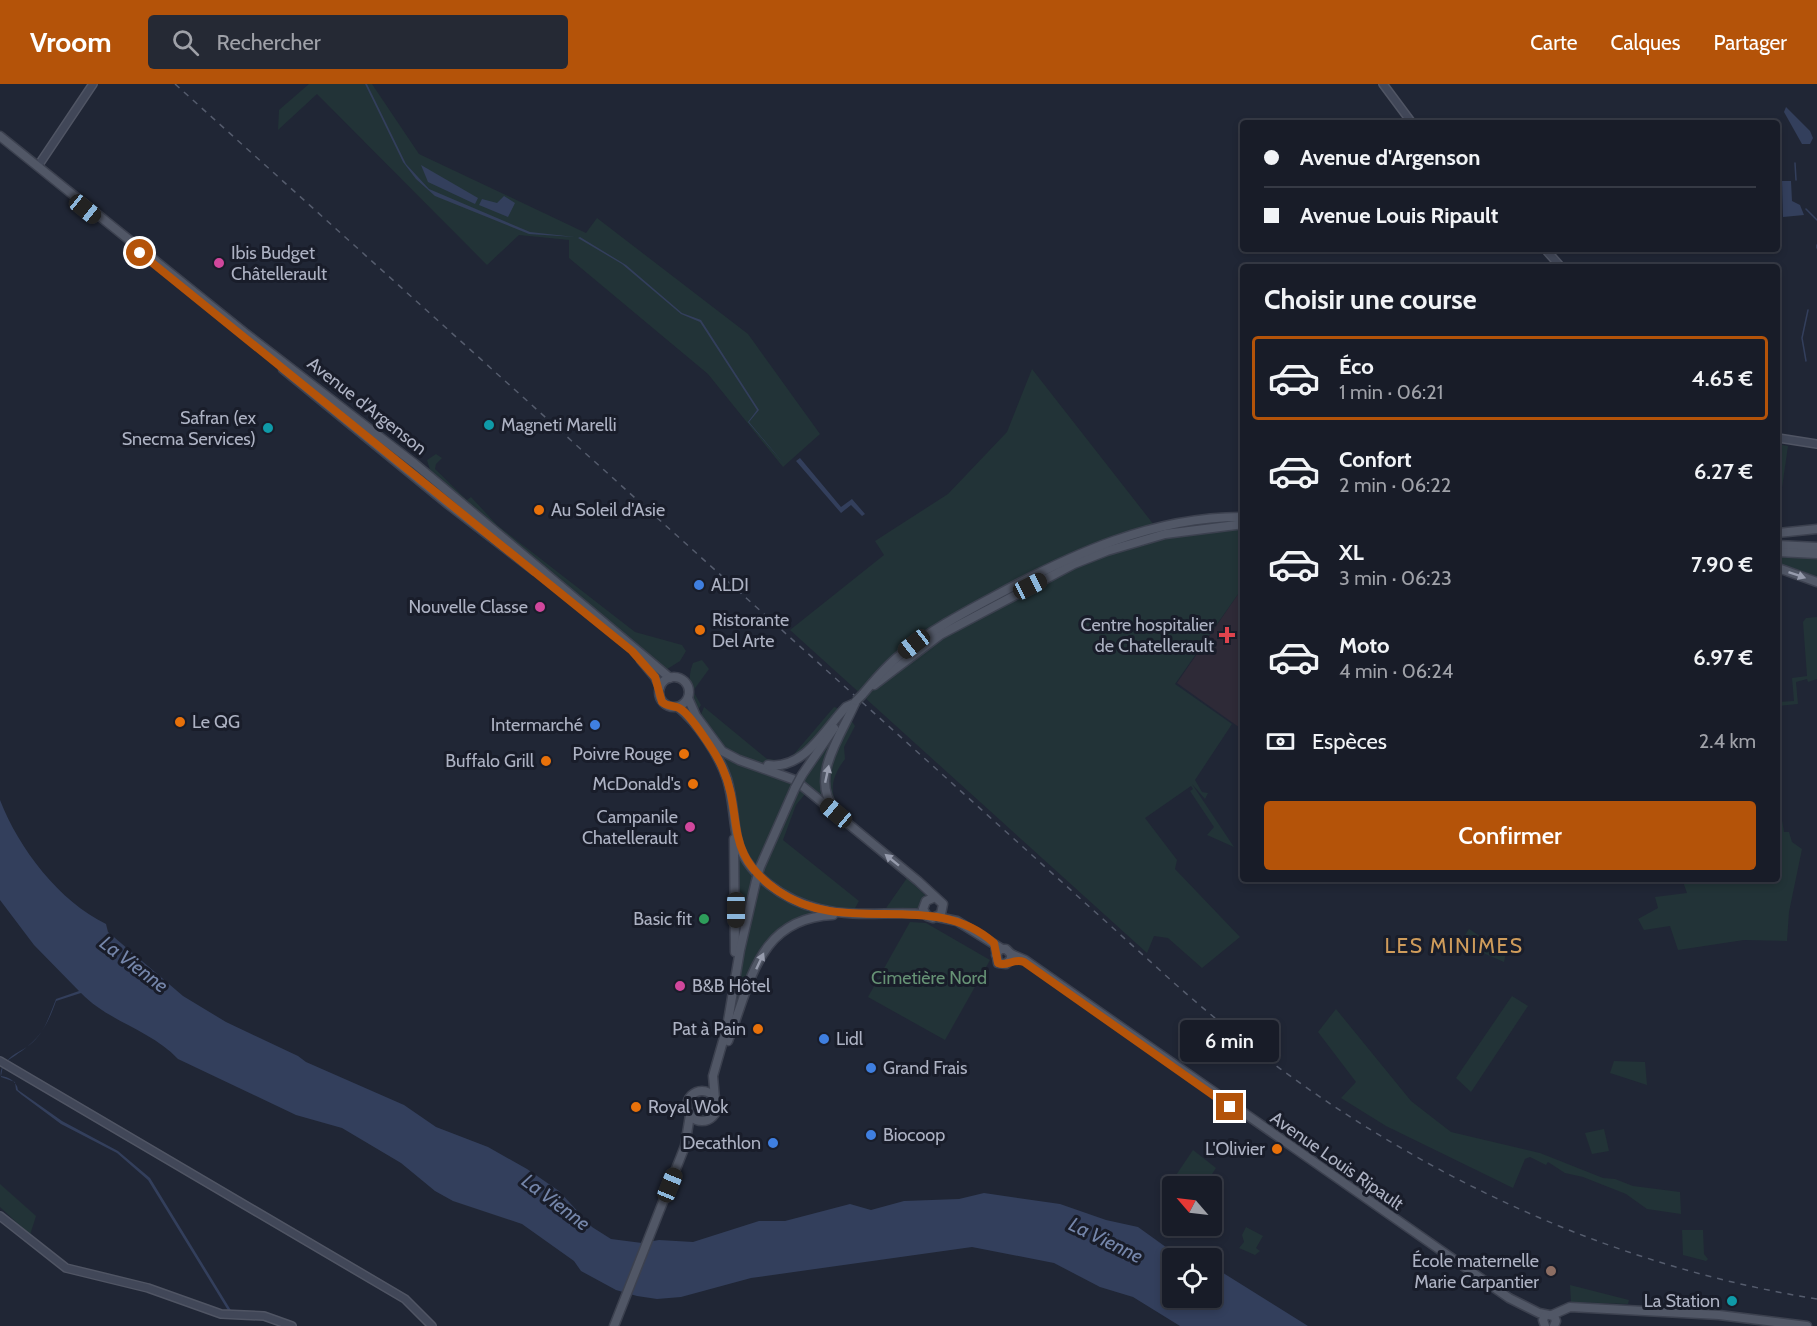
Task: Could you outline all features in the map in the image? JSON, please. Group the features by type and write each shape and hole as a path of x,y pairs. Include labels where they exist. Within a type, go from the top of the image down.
{"main road":[{"name":"Avenue d'Argenson","path":"0,135 218,312 435,480 670,678"},
{"name":"Avenue d'Argenson","path":"0,141 391,458 616,636 646,665 660,687"},
{"path":"391,458 415,464"},
{"path":"410,473 435,480"},
{"path":"701,1091 713,1076 720,1053 734,991 740,950 760,867 795,788 820,746 889,665 930,633 1063,561 1150,530 1194,521 1240,517"},
{"path":"750,763 776,766 796,761 846,707 951,629 1081,561 1165,534 1240,525"},
{"path":"1780,533 1817,529"},
{"path":"1780,545 1817,547"},
{"path":"1780,552 1817,554"},
{"path":"1780,569 1817,582"},
{"path":"688,698 678,707 671,707 662,702 660,687 670,678 678,678 686,683 688,698 696,716 719,748 730,756 792,777 918,881 933,898 940,900 943,907 957,921"},
{"path":"849,824 830,802 825,784 838,733 860,697"},
{"path":"678,707 719,761 731,797 739,845 748,862 764,880 797,902 823,910 855,915"},
{"path":"731,797 736,875 734,991"},
{"path":"925,914 924,904 933,898"},
{"path":"937,917 943,907"},
{"path":"720,1053 725,1048 761,958 779,933 803,919 855,915 925,914 957,921"},
{"name":"Avenue Louis Ripault","path":"957,921 980,933 1003,953 1024,962 1115,1024 1505,1299 1551,1321"},
{"path":"614,1326 686,1146 705,1121 715,1113 713,1076"},
{"path":"686,1146 690,1115 688,1100 694,1093 701,1091 710,1094 715,1099"},
{"path":"690,1115 696,1120 705,1121"},
{"path":"1551,1321 1570,1307 1719,1315 1807,1326"}],"street":[{"path":"38,166 93,84"},
{"path":"1383,84 1410,120"},
{"path":"1548,252 1558,264"},
{"path":"1780,438 1817,444"},
{"path":"0,1061 397,1295 415,1307 430,1326"},
{"path":"0,1216 66,1268 148,1288 224,1314 264,1316 292,1326"}],"shaded area":[{"name":"Centre hospitalier de Chatellerault","path":"1240,591 1240,728 1177,683"}],"green space":[{"path":"309,84 372,84 419,154 586,233 597,218 748,334 820,434 783,467 708,374 569,258 569,240 519,235 487,265 317,94 278,130 279,110"},
{"path":"1032,369 1154,525 1200,530 1240,527 1240,591 1175,684 1232,724 1195,780 1202,792 1208,793 1205,799 1192,784 1234,847 1207,835 1214,827 1190,791 1193,789 1191,786 1145,818 1177,860 1175,869 1240,937 1202,968 1168,938 1154,936 1147,953 790,630 884,555 875,541 948,494 1007,432"},
{"path":"1780,444 1788,446 1780,501"},
{"path":"436,454 442,458 436,464 435,469 467,500 471,497 497,525 635,632 682,645 686,651 680,661 664,671 430,470 427,460"},
{"path":"1780,555 1817,558 1817,580 1780,568"},
{"path":"1817,617 1817,679 1796,682 1798,704 1780,706 1780,702 1794,701 1792,678 1807,676 1803,622 1806,618"},
{"path":"702,660 709,669 693,691 701,705 697,712 691,694 690,676 693,663"},
{"path":"704,707 767,759 784,761 794,754 834,707 841,709 800,755 785,763 765,764 744,759 719,744 700,717"},
{"path":"849,717 855,726 844,747 845,759 834,778 833,785 834,798 842,810 834,801 829,790 828,777 833,752"},
{"path":"842,722 834,743 827,801 802,781"},
{"path":"716,750 793,781 756,867 744,851"},
{"path":"798,789 805,794 796,805 783,840 859,901 854,910 810,905 771,885 763,877 761,872 777,830"},
{"path":"1780,814 1784,832 1789,832 1792,842 1802,849 1789,912 1787,941 1744,940 1678,950 1670,926 1644,930 1638,919 1658,908 1655,897 1687,893 1683,882 1780,882"},
{"path":"739,847 755,872 743,923 738,922"},
{"path":"760,878 823,912 787,924 777,932 735,1019 733,1013 743,949"},
{"path":"907,878 925,895 919,910 885,910"},
{"name":"Cimetière Nord","path":"910,922 926,923 990,960 945,1040 868,997"},
{"path":"1469,929 1506,953 1504,962 1460,943"},
{"path":"1512,996 1528,1006 1471,1092 1456,1078"},
{"path":"1336,1009 1411,1101 1451,1132 1540,1153 1603,1178 1615,1179 1633,1186 1680,1192 1681,1214 1647,1209 1626,1194 1583,1177 1565,1173 1548,1162 1546,1165 1530,1157 1525,1159 1513,1188 1386,1126 1341,1098 1356,1082 1318,1032"},
{"path":"1614,1061 1645,1062 1647,1085 1610,1073"},
{"path":"1604,1129 1609,1151 1592,1154 1585,1133"},
{"path":"1193,1150 1216,1168 1211,1176 1175,1176"},
{"path":"0,1184 36,1216 30,1235 0,1207"},
{"path":"1246,1227 1263,1236 1256,1248 1260,1251 1255,1255 1239,1248 1244,1242 1242,1235"},
{"path":"1682,1230 1703,1230 1704,1254 1708,1259 1706,1261 1683,1255"},
{"path":"1570,1285 1629,1300 1628,1304 1571,1302"}],"water":[{"path":"365,84 406,164 429,189 530,232 575,237 529,234 435,196 416,179 403,162"},
{"path":"1786,107 1810,131 1813,138 1810,144 1802,144 1784,112"},
{"path":"421,165 478,198 475,204 428,182"},
{"path":"1782,181 1791,181 1792,201 1800,205 1804,215 1783,217"},
{"path":"504,196 515,203 508,217 479,205 482,199 497,203"},
{"path":"580,237 626,265 682,313 701,320 759,410 749,422 785,465 748,422 757,410 700,322 681,314 622,264 578,238"},
{"path":"800,458 841,507 852,499 865,514 862,516 851,505 841,513 796,461"},
{"name":"La Vienne","path":"0,800 18,837 42,872 72,902 106,924 108,932 183,996 226,1022 306,1062 404,1105 436,1127 488,1147 527,1169 559,1191 592,1227 611,1239 642,1243 659,1240 693,1242 759,1221 785,1221 850,1204 871,1210 904,1201 959,1199 984,1193 1060,1204 1106,1220 1138,1227 1167,1248 1162,1248 1162,1308 1222,1308 1222,1272 1308,1326 1180,1326 1133,1297 1100,1287 1054,1263 972,1247 751,1278 681,1297 657,1299 616,1290 581,1271 574,1261 522,1224 453,1201 435,1191 401,1163 342,1128 296,1115 178,1059 155,1041 92,1003 81,993 56,1001 42,1030 56,999 79,991 34,945 0,900"},
{"path":"27,1047 17,1055 7,1061 12,1056"},
{"path":"15,1083 18,1090 62,1121 118,1151 150,1178 232,1312 229,1312 148,1180 117,1153 61,1124 16,1090"}],"waterway":[{"path":"1795,163 1796,180"},
{"path":"1806,209 1817,220"},
{"path":"1806,361 1802,338 1808,310"}],"railway":[{"path":"175,84 1173,982 1243,1041 1316,1094 1393,1143 1472,1187 1555,1224 1640,1256 1727,1281 1817,1299"}],"place":[{"name":"Ibis Budget Châtellerault","path":"219,263"},
{"name":"Magneti Marelli","path":"489,425"},
{"name":"Safran (ex Snecma Services)","path":"268,428"},
{"name":"Au Soleil d'Asie","path":"539,510"},
{"name":"ALDI","path":"699,585"},
{"name":"Nouvelle Classe","path":"540,607"},
{"name":"Ristorante Del Arte","path":"700,630"},
{"name":"Centre hospitalier de Chatellerault","path":"1227,635"},
{"name":"Le QG","path":"180,722"},
{"name":"Intermarché","path":"595,725"},
{"name":"Poivre Rouge","path":"684,754"},
{"name":"Buffalo Grill","path":"546,761"},
{"name":"McDonald's","path":"693,784"},
{"name":"Campanile Chatellerault","path":"690,827"},
{"name":"Basic fit","path":"704,919"},
{"name":"B&B Hôtel","path":"680,986"},
{"name":"Pat à Pain","path":"758,1029"},
{"name":"Lidl","path":"824,1039"},
{"name":"Grand Frais","path":"871,1068"},
{"name":"Royal Wok","path":"636,1107"},
{"name":"Biocoop","path":"871,1135"},
{"name":"Decathlon","path":"773,1143"},
{"name":"L'Olivier","path":"1277,1149"},
{"name":"École maternelle Marie Carpantier","path":"1551,1271"},
{"name":"La Station","path":"1732,1301"}],"district":[{"name":"LES MINIMES","path":"1454,945"}],"route":[{"path":"140,253 385,454 616,636 646,665 660,687 659,695 662,702 671,707 678,707 687,715 719,761 728,784 739,845 748,862 775,889 797,902 831,912 855,915 913,913 957,921 994,943 998,963 1005,965 1010,961 1024,962 1230,1107"}]}
